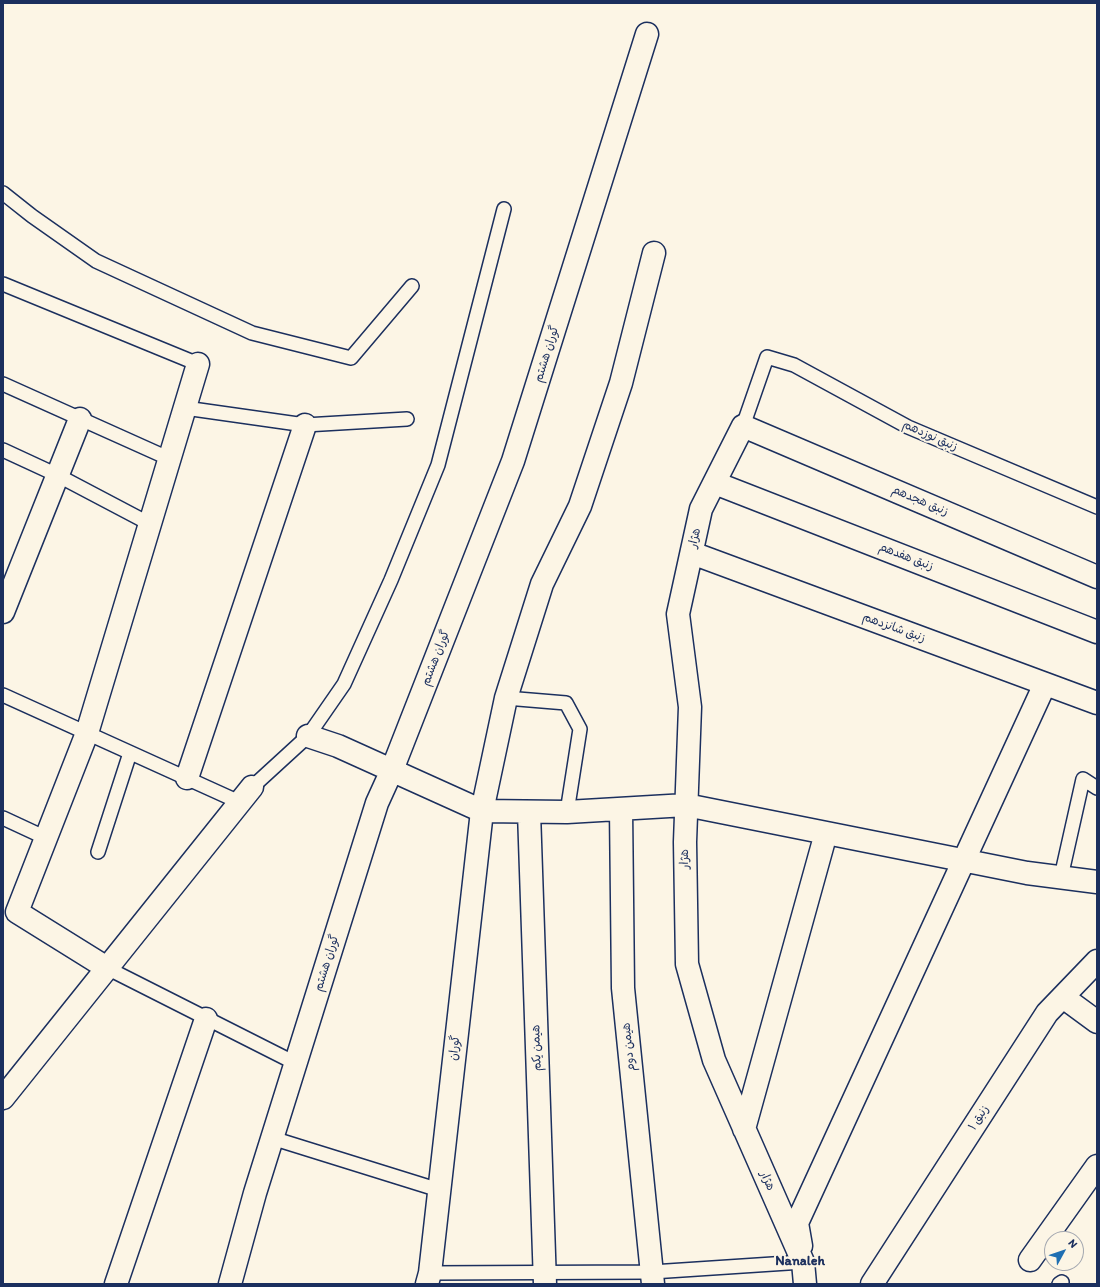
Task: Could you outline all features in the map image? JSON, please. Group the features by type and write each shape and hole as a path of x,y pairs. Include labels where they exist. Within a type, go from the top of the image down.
{"street":[{"name":"گوران هشتم","path":"230,1284 272,1138 377,803 392,770 513,461 647,34"},
{"name":"گوران","path":"428,1278 482,812 506,698 542,584 580,506 620,383 654,254"},
{"path":"107,968 17,912 87,733 198,364"},
{"path":"3,612 80,418"},
{"path":"187,778 305,425"},
{"name":"هژار","path":"743,426 702,509 678,614 690,707 685,842 687,964 714,1060 802,1262 805,1284"},
{"name":"زنبق هجدهم","path":"743,426 1097,577"},
{"name":"زنبق هفدهم","path":"715,482 1097,632"},
{"name":"زنبق شانزدهم","path":"692,553 1097,703"},
{"path":"802,1262 797,1223 1045,684"},
{"path":"308,736 338,746 482,812 567,812 686,805 1027,873 1097,882"},
{"path":"3,1098 252,787"},
{"name":"هیمن دوم","path":"621,809 623,988 653,1278"},
{"name":"هیمن یکم","path":"530,812 545,1279"},
{"path":"744,1129 826,833"},
{"name":"زنبق ۱","path":"872,1284 1047,1013 1097,961"},
{"path":"1063,997 1097,1022"},
{"path":"116,1284 206,1019"},
{"path":"1030,1260 1097,1166"}],"lane":[{"path":"3,193 32,216 96,261 252,333 351,358 412,286"},
{"path":"3,696 237,801 308,736 344,684 392,580 438,465 504,209"},
{"path":"3,284 198,364"},
{"name":"زنبق نوزدهم","path":"743,426 767,357 794,364 908,427 1097,507"},
{"path":"3,384 170,459"},
{"path":"185,408 305,425 407,419"},
{"path":"3,450 58,475 150,524"},
{"path":"506,698 566,703 580,729 567,812"},
{"path":"98,852 130,753"},
{"path":"1060,877 1083,779 1097,788"},
{"path":"3,818 46,838"},
{"path":"107,968 296,1063"},
{"path":"272,1138 439,1190"},
{"path":"428,1278 653,1278 802,1262"}],"district":[{"name":"Nanaleh","path":"800,1261"}]}
